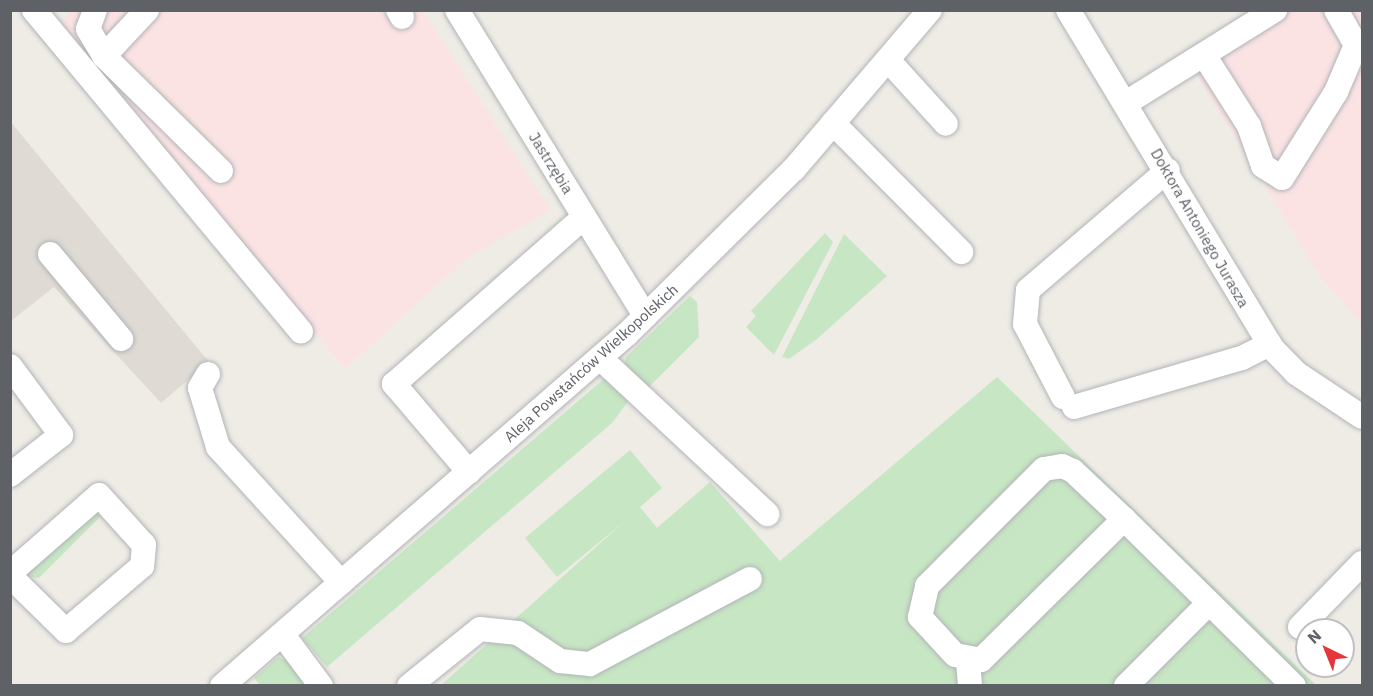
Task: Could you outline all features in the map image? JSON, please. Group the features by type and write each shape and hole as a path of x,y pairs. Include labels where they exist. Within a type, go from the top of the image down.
{"street":[{"path":"34,10 301,332"},
{"path":"95,10 88,29 104,56 221,171"},
{"path":"104,56 147,10"},
{"name":"Jastrzębia","path":"457,10 645,316"},
{"name":"Aleja Powstańców Wielkopolskich","path":"222,686 470,472 645,316 833,123 930,10"},
{"name":"Doktora Antoniego Jurasza","path":"1068,10 1168,170 1270,344 1296,373 1362,417"},
{"path":"1126,103 1275,10"},
{"path":"1204,55 1249,126 1263,166 1282,178 1336,92 1356,45 1336,10"},
{"path":"888,60 946,124"},
{"path":"833,123 961,252"},
{"path":"1168,170 1028,290 1025,324 1068,402 1242,358 1270,344"},
{"path":"470,472 394,384 584,217"},
{"path":"50,254 121,339"},
{"path":"600,358 767,514"},
{"path":"10,366 61,435 10,475"},
{"path":"208,374 200,388 218,447 341,582"},
{"path":"970,686 968,662 924,624 920,600 1044,469 1062,466 1073,471 1124,519 1294,686"},
{"path":"99,495 144,545 142,566 66,631 10,575 99,495"},
{"path":"968,662 981,660 1124,519"},
{"path":"1309,618 1362,563"},
{"path":"409,686 480,629 518,633 560,661 590,664 750,579"},
{"path":"1126,686 1209,603"},
{"path":"282,635 321,686"}],"shaded area":[{"path":"72,10 423,11 550,210 466,259 345,369 59,23"},
{"path":"1256,11 1362,11 1362,323 1322,279 1184,54"},
{"path":"10,121 209,362 161,403 54,287 11,321"}],"green space":[{"path":"825,233 833,242 774,355 746,327 756,316 751,311"},
{"path":"844,234 887,276 817,339 789,359 782,357"},
{"path":"690,296 697,302 699,337 648,388 623,369 626,357"},
{"path":"997,377 1295,665 1295,678 1309,678 1316,685 440,686 625,521 557,577 525,538 630,450 662,488 640,507 657,528 710,482 780,561"},
{"path":"605,378 630,399 612,423 327,667 302,638"},
{"path":"95,508 102,515 39,578 30,577 27,571"},
{"path":"278,657 288,661 307,686 260,685 254,678"}]}
